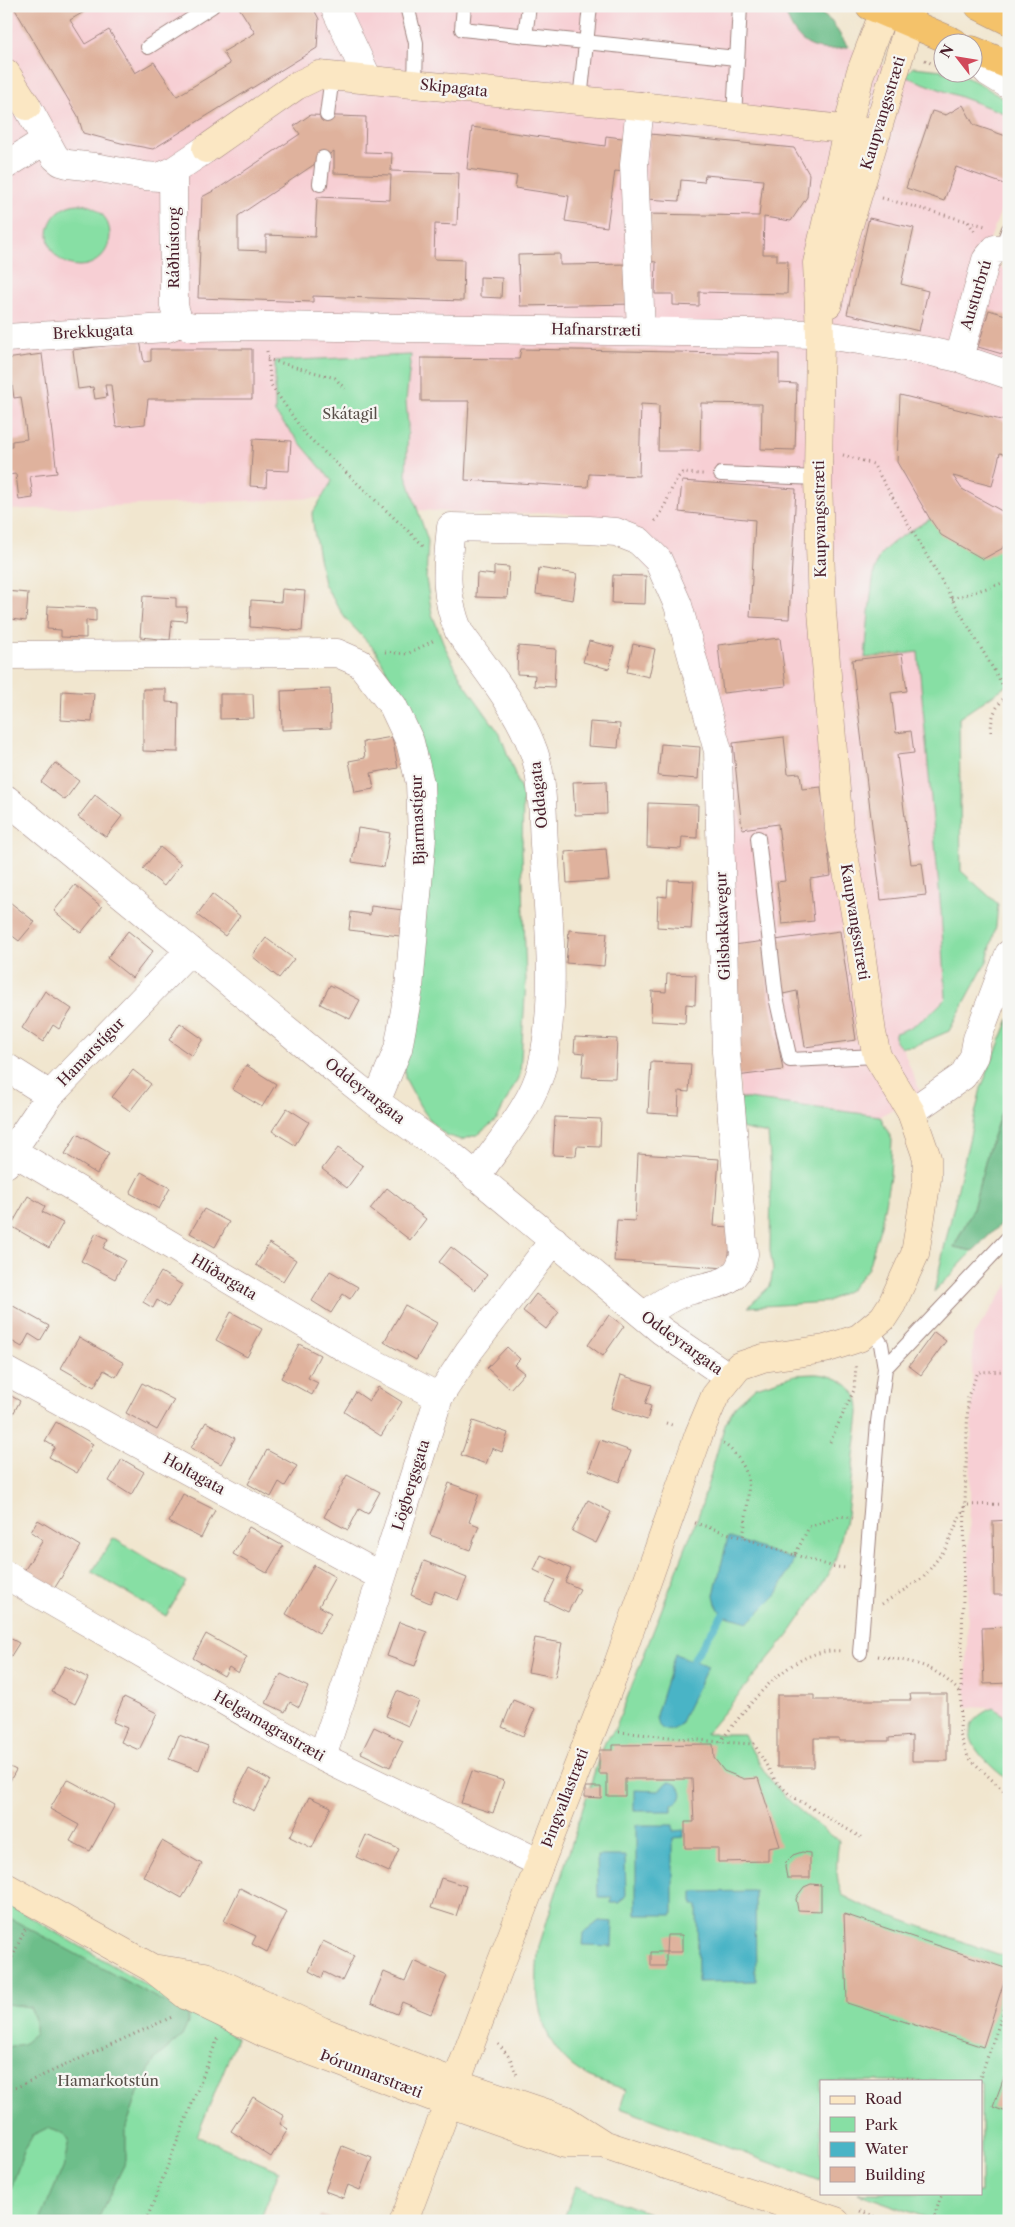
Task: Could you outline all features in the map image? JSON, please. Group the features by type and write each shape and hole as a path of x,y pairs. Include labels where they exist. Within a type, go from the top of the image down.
{"highway":[{"path":"979,6 1009,20"},
{"path":"879,8 911,15 938,32"},
{"path":"982,54 1009,65"}],"main road":[{"name":"Kaupvangsstræti","path":"865,1334 883,1318 892,1304 915,1254 927,1180 927,1158 910,1112 877,1056 872,1033 857,923 839,830 822,611 818,478 820,334 817,263 860,74 879,8"},
{"name":"Kaupvangsstræti","path":"820,334 836,268 911,15"},
{"path":"6,73 27,106"},
{"name":"Skipagata","path":"206,149 305,80 319,75 640,106 877,132"},
{"path":"729,1377 739,1366 763,1358 825,1349 865,1334"},
{"name":"Þingvallastræti","path":"404,2221 618,1664 699,1434 715,1396 729,1377"},
{"name":"Þórunnarstræti","path":"6,1887 152,1968 187,1996 266,2034 452,2093 564,2120 603,2144 844,2214"},
{"name":"Þórunnarstræti","path":"152,1968 206,1976 452,2093"}],"street":[{"path":"334,6 368,79"},
{"path":"982,66 988,72 1009,84"},
{"path":"6,165 53,151 27,106"},
{"path":"640,106 634,165 641,331"},
{"name":"Skipagata","path":"53,151 145,176 159,177 173,172 206,149"},
{"name":"Ráðhústorg","path":"173,172 174,306 180,323"},
{"name":"Austurbrú","path":"959,358 986,260 990,253 1006,242"},
{"name":"Hafnarstræti","path":"180,323 192,327 267,326 820,334 923,350 959,358 1009,375"},
{"name":"Brekkugata","path":"6,338 167,328 180,323"},
{"name":"Oddagata","path":"476,1177 528,1099 542,1068 548,1021 550,952 540,783 533,748 517,715 459,632 446,589 451,527 589,530"},
{"name":"Gilsbakkavegur","path":"589,530 616,532 639,541 658,560 678,605 718,751 726,1052 736,1159 740,1230 744,1254 742,1264 734,1275 724,1282 688,1291 666,1300 644,1316"},
{"name":"Bjarmastígur","path":"6,655 337,653 360,663 394,706 410,742 420,783 422,838 409,988 398,1049 376,1102"},
{"name":"Oddeyrargata","path":"6,799 376,1102 452,1156 662,1331 729,1377"},
{"name":"Hamarstígur","path":"9,1158 50,1095 190,950"},
{"path":"910,1112 963,1076 974,1056 977,1038 1009,954"},
{"path":"6,1067 50,1095"},
{"name":"Hlíðargata","path":"9,1158 345,1348 439,1397"},
{"name":"Lögbergsgata","path":"322,1757 439,1397 469,1351 554,1240"},
{"name":"Holtagata","path":"6,1371 382,1577"},
{"name":"Helgamagrastræti","path":"6,1575 322,1757 540,1863"}],"lane":[{"path":"148,47 212,6"},
{"path":"407,6 416,44 414,84"},
{"path":"464,6 462,29 736,58"},
{"path":"525,36 529,6"},
{"path":"580,100 590,6"},
{"path":"734,117 740,6"},
{"path":"327,115 332,76"},
{"path":"320,184 324,158"},
{"path":"721,474 818,478"},
{"path":"758,838 776,997 790,1060 877,1056"},
{"path":"885,1368 1009,1237"},
{"path":"860,1653 878,1422 885,1368 881,1344 865,1334"}],"path":[{"path":"918,57 932,64"},
{"path":"859,192 968,221"},
{"path":"267,326 267,359 271,385 305,434 447,569"},
{"path":"267,359 335,378 345,389"},
{"path":"872,464 1008,694 997,706 991,717 991,732"},
{"path":"639,541 662,514 677,479 682,473 721,474"},
{"path":"952,599 1009,580"},
{"path":"385,652 407,654 438,639"},
{"path":"830,1442 854,1390 865,1334"},
{"path":"1009,1371 978,1372 968,1396 960,1734 968,1757 1009,1796"},
{"path":"666,1423 729,1447 747,1475 747,1515 743,1538"},
{"path":"965,1506 1009,1504"},
{"path":"862,1616 923,1578 946,1548 965,1506"},
{"path":"795,1555 809,1527 840,1516 870,1521"},
{"path":"690,1521 834,1567"},
{"path":"720,1742 750,1704 773,1680 810,1655 836,1651 920,1663 944,1677 961,1693"},
{"path":"614,1732 754,1744 775,1780 790,1795 862,1838"},
{"path":"6,1971 36,1903"},
{"path":"979,2080 1009,1996"},
{"path":"6,2092 215,2009"},
{"path":"146,2221 215,2009"},
{"path":"475,2033 498,2044 510,2058 519,2080"},
{"path":"886,2079 910,2078 915,2080"},
{"path":"933,2221 942,2194"},
{"path":"844,2214 888,2221"}],"shaded area":[{"path":"6,6 773,6 786,14 791,29 833,50 848,47 904,76 1009,115 1009,189 984,255 1009,273 1009,539 941,535 930,519 891,544 879,557 873,587 865,658 918,652 941,911 946,999 932,1013 905,1031 895,1042 902,1047 921,1094 880,1116 740,1098 723,750 678,605 607,519 555,512 499,515 418,510 406,475 408,426 406,401 411,355 275,413 332,481 321,498 6,510"},
{"path":"1009,1283 1009,1718 993,1708 966,1707 973,1336"}],"green space":[{"path":"773,6 812,6 832,22 848,47 826,49 809,45 796,34 786,14"},
{"path":"913,67 932,69 932,82 976,82 1009,104 1009,115 904,76"},
{"path":"79,204 91,207 101,213 107,223 110,235 107,247 101,257 91,263 79,266 67,263 57,257 51,247 48,235 51,223 57,213 67,207"},
{"name":"Skátagil","path":"411,355 406,401 408,426 406,475 428,541 426,579 432,614 445,647 463,682 500,734 523,796 522,852 526,981 520,1074 497,1119 479,1134 461,1140 446,1135 432,1123 420,1106 405,1078 404,1058 429,852 393,683 376,651 345,618 324,584 312,514 332,481 275,413 275,361"},
{"path":"930,519 1009,539 1009,684 959,718 961,871 998,904 996,926 987,961 949,1031 914,1046 902,1047 895,1042 895,1033 909,1028 923,1019 946,998 941,911 918,652 865,658 874,574 880,555 897,539"},
{"path":"1009,1019 1009,1090 988,1151 973,1209 954,1247 973,1251 934,1292 981,1088"},
{"path":"1009,1090 1009,1216 973,1251 954,1247 973,1209 988,1151"},
{"path":"740,1098 880,1116 892,1140 890,1176 881,1225 868,1268 851,1289 826,1302 748,1307 770,1286 773,1269 770,1250 771,1171 768,1134 740,1128"},
{"path":"814,1374 833,1377 850,1387 857,1398 859,1414 847,1515 835,1561 819,1590 789,1634 706,1734 744,1734 762,1768 783,1795 808,1818 839,1841 837,1868 842,1895 866,1907 1009,1958 1009,2221 936,2221 860,2194 982,2194 982,2080 820,2080 820,2181 620,2108 626,2090 590,2077 573,2066 560,2053 550,2038 543,2021 537,1984 539,1946 603,1745 615,1729 700,1511 725,1424 735,1406 756,1387 795,1375"},
{"path":"113,1538 186,1582 166,1616 92,1572"},
{"path":"993,1708 1009,1718 1009,1781 981,1755 970,1735 972,1725 979,1716"},
{"name":"Hamarkotstún","path":"6,1903 237,2038 197,2136 279,2171 260,2221 6,2221"},
{"path":"6,1916 188,2015 188,2023 182,2036 155,2059 138,2093 126,2127 126,2161 97,2221 40,2221 64,2165 69,2139 47,2128 33,2135 25,2149 11,2188 6,2191 6,2047 23,2044 35,2034 35,2020 30,2007 6,2004"},
{"path":"576,2186 670,2221 563,2221"}],"water":[{"path":"728,1537 794,1560 777,1594 749,1622 722,1615 716,1604 714,1595"},
{"path":"675,1654 708,1666 680,1724 672,1730 664,1730 658,1724 656,1715"},
{"path":"667,1782 677,1785 682,1796 677,1803 672,1805 672,1811 634,1811 634,1790 659,1791"},
{"path":"636,1825 673,1825 673,1831 684,1830 684,1837 673,1838 673,1915 636,1915"},
{"path":"597,1856 625,1856 626,1895 620,1903 611,1903 611,1897 598,1897"},
{"path":"755,1891 756,1981 698,1982 697,1905 693,1905 693,1892"},
{"path":"599,1921 613,1922 612,1946 583,1945 584,1933"}],"building":[{"path":"13,6 94,6 70,20 85,44 109,30 135,73 154,62 177,96 230,64 223,52 255,33 238,6 312,6 319,19 317,48 153,149 83,133 78,116"},
{"path":"135,6 159,6 159,10"},
{"path":"963,105 974,125 1009,137 1009,170 1004,184 956,167 944,201 906,188 932,111 946,115"},
{"path":"310,115 366,117 365,152 392,153 391,171 459,173 457,225 435,224 434,259 464,260 463,301 313,296 313,302 198,298 202,197 219,188 300,134 294,126","holes":["334,151 334,173 391,175 390,200 317,197 315,237 266,235 266,251 238,250 238,216"]},
{"path":"472,127 605,146 606,136 630,139 625,172 615,171 607,227 565,221 569,196 515,188 517,176 467,169"},
{"path":"650,134 794,148 809,174 807,197 791,221 764,217 763,254 777,254 777,261 788,261 787,294 699,292 699,306 673,305 673,294 655,294 656,262 645,261 645,214 759,216 763,180 705,175 704,182 681,180 679,201 645,199"},
{"path":"869,218 914,228 901,284 928,291 919,331 847,314"},
{"path":"560,254 560,265 634,264 635,304 520,306 518,255"},
{"path":"480,277 502,278 501,298 480,297"},
{"path":"989,310 1009,316 1009,356 978,347"},
{"path":"140,341 144,362 151,361 151,349 252,349 252,399 148,399 145,424 116,427 111,385 105,385 107,397 95,399 93,387 78,389 73,350"},
{"path":"521,349 779,354 779,383 797,384 795,450 761,449 762,404 701,403 700,451 658,451 659,405 641,404 639,476 589,474 588,487 465,480 469,401 421,401 421,358 519,359"},
{"path":"42,354 57,473 30,476 33,498 19,500 16,474 6,475 6,447 12,447 12,441 27,439 21,397 14,398 11,377 6,377 6,359"},
{"path":"900,395 1009,422 1009,455 1000,453 992,486 953,476 962,489 1009,515 1009,539 1003,548 983,559 941,535 930,519 897,462"},
{"path":"253,439 291,441 289,471 267,470 266,487 250,486"},
{"path":"682,481 796,489 789,619 750,617 755,520 679,512"},
{"path":"494,566 509,567 507,598 476,597 477,573 494,575"},
{"path":"539,568 577,574 573,600 536,594"},
{"path":"613,575 646,576 645,604 612,603"},
{"path":"282,589 305,591 302,631 250,627 251,600 281,602"},
{"path":"6,591 28,593 26,621 11,619 10,639 6,639"},
{"path":"143,596 176,598 176,607 187,607 186,621 172,620 170,640 140,637"},
{"path":"48,606 96,608 96,621 86,620 86,638 61,637 61,630 47,629"},
{"path":"780,638 786,686 723,693 718,645"},
{"path":"589,641 614,647 609,669 583,662"},
{"path":"633,644 655,649 649,677 627,672"},
{"path":"518,646 556,649 554,687 534,686 535,675 517,674"},
{"path":"902,654 907,691 891,693 896,733 911,731 914,753 897,755 911,864 922,863 926,895 881,900 852,660"},
{"path":"143,689 166,689 166,702 179,703 178,752 143,751"},
{"path":"330,689 331,728 282,730 281,691"},
{"path":"62,691 94,693 92,722 61,720"},
{"path":"220,694 253,694 254,718 220,719"},
{"path":"590,722 620,724 618,748 588,746"},
{"path":"392,737 398,768 371,773 374,789 355,792 349,761 365,758 363,742"},
{"path":"784,737 788,774 800,773 802,789 821,787 831,876 810,879 814,921 782,924 777,882 785,881 778,824 742,829 733,743"},
{"path":"661,744 700,747 698,779 658,776"},
{"path":"55,763 79,781 65,800 41,782"},
{"path":"606,781 607,814 575,815 573,782"},
{"path":"95,795 122,816 106,837 78,817"},
{"path":"648,803 698,805 697,838 682,837 681,849 647,847"},
{"path":"358,828 390,833 384,867 352,862"},
{"path":"160,847 181,864 164,886 143,869"},
{"path":"606,849 609,880 567,883 565,852"},
{"path":"668,880 694,881 691,929 657,927 658,896 667,897"},
{"path":"75,885 102,907 81,933 54,911"},
{"path":"212,894 240,916 225,936 197,915"},
{"path":"6,899 35,922 19,941 6,931"},
{"path":"371,906 403,910 400,936 349,930 351,912 370,915"},
{"path":"569,930 607,933 604,966 566,963"},
{"path":"128,931 153,951 132,978 107,958"},
{"path":"840,931 856,1040 805,1047 797,991 783,994 775,940"},
{"path":"266,938 294,959 279,978 252,956"},
{"path":"765,941 768,989 783,1070 737,1076 734,945"},
{"path":"667,974 696,975 695,1005 686,1004 685,1023 651,1021 652,991 666,992"},
{"path":"330,985 360,1000 350,1019 320,1004"},
{"path":"45,991 72,1009 59,1029 53,1025 43,1042 22,1028"},
{"path":"180,1023 203,1039 192,1056 169,1040"},
{"path":"575,1037 617,1039 615,1078 582,1077 584,1053 574,1052"},
{"path":"651,1062 691,1064 689,1092 679,1091 678,1115 648,1113"},
{"path":"246,1065 276,1084 262,1107 232,1089"},
{"path":"133,1070 151,1084 130,1111 112,1097"},
{"path":"287,1108 309,1122 295,1145 272,1131"},
{"path":"555,1117 601,1119 600,1147 577,1146 576,1156 553,1155"},
{"path":"77,1134 109,1153 97,1174 65,1154"},
{"path":"338,1148 363,1166 347,1188 322,1169"},
{"path":"638,1154 719,1159 714,1226 731,1227 728,1268 614,1261 617,1220 635,1221"},
{"path":"141,1172 170,1188 159,1209 130,1193"},
{"path":"387,1188 426,1219 410,1240 370,1209"},
{"path":"28,1196 45,1206 42,1212 63,1223 49,1248 11,1226"},
{"path":"204,1209 229,1222 215,1247 190,1233"},
{"path":"96,1233 108,1239 103,1248 125,1260 115,1279 81,1261"},
{"path":"269,1243 296,1260 283,1281 256,1265"},
{"path":"451,1247 487,1275 475,1290 439,1262"},
{"path":"330,1271 358,1287 350,1299 343,1294 331,1313 312,1301"},
{"path":"161,1272 182,1285 168,1307 157,1300 153,1308 143,1302"},
{"path":"536,1294 559,1312 546,1329 523,1311"},
{"path":"6,1302 49,1326 40,1341 29,1334 22,1347 6,1338"},
{"path":"405,1305 437,1323 416,1360 384,1342"},
{"path":"231,1312 262,1329 247,1357 216,1340"},
{"path":"609,1315 624,1326 603,1356 588,1345"},
{"path":"934,1332 946,1341 921,1375 909,1366"},
{"path":"79,1337 124,1363 116,1377 104,1370 94,1387 61,1368"},
{"path":"299,1344 320,1355 308,1378 318,1383 312,1395 281,1378"},
{"path":"507,1347 520,1359 514,1365 524,1373 510,1389 487,1368"},
{"path":"621,1375 652,1385 645,1404 651,1406 647,1420 611,1408"},
{"path":"142,1383 174,1400 157,1430 126,1413"},
{"path":"378,1387 402,1402 381,1436 344,1412 356,1392 369,1401"},
{"path":"6,1393 20,1401 6,1427"},
{"path":"473,1421 508,1433 502,1452 492,1448 486,1464 461,1455"},
{"path":"56,1422 93,1444 77,1473 49,1457 55,1447 45,1441"},
{"path":"206,1422 235,1438 221,1464 191,1448"},
{"path":"600,1440 631,1451 619,1482 589,1470"},
{"path":"267,1450 297,1466 285,1486 279,1482 271,1497 248,1484"},
{"path":"122,1459 144,1472 131,1495 109,1481"},
{"path":"347,1475 380,1492 368,1514 359,1509 348,1530 324,1517"},
{"path":"449,1483 479,1494 469,1522 479,1526 470,1550 430,1535"},
{"path":"183,1494 215,1510 201,1538 169,1522"},
{"path":"588,1500 611,1512 596,1543 572,1531"},
{"path":"38,1520 81,1546 54,1589 24,1571 43,1540 31,1532"},
{"path":"1009,1520 1009,1595 994,1595 993,1521"},
{"path":"249,1527 283,1546 267,1573 233,1554"},
{"path":"541,1555 571,1569 565,1582 580,1589 568,1612 545,1601 555,1580 534,1570"},
{"path":"424,1561 467,1578 458,1600 435,1591 430,1603 411,1595"},
{"path":"314,1565 335,1577 319,1606 331,1613 319,1633 286,1614"},
{"path":"399,1622 427,1632 415,1666 387,1656"},
{"path":"1009,1627 1009,1683 984,1684 982,1628"},
{"path":"206,1634 247,1657 238,1673 229,1667 224,1676 193,1658"},
{"path":"6,1636 19,1643 6,1664"},
{"path":"535,1638 562,1643 555,1677 528,1672"},
{"path":"65,1666 88,1678 75,1704 52,1692"},
{"path":"281,1674 308,1687 299,1707 290,1702 285,1712 266,1703"},
{"path":"397,1691 419,1701 408,1726 386,1716"},
{"path":"910,1694 947,1694 947,1761 912,1761 912,1736 889,1738 889,1741 839,1741 839,1738 814,1738 814,1767 777,1767 777,1695 814,1695 814,1700 911,1700"},
{"path":"124,1697 157,1713 139,1750 121,1742 127,1728 113,1722"},
{"path":"513,1700 535,1709 523,1736 502,1727"},
{"path":"374,1727 403,1741 390,1767 361,1753"},
{"path":"179,1735 208,1746 199,1770 169,1759"},
{"path":"713,1744 714,1758 724,1771 744,1779 758,1778 780,1846 768,1848 768,1861 718,1862 718,1848 685,1848 685,1822 694,1822 692,1779 625,1779 625,1796 607,1796 607,1774 599,1774 599,1750 613,1750 613,1745"},
{"path":"6,1765 16,1770 6,1788"},
{"path":"249,1769 270,1780 254,1811 233,1800"},
{"path":"472,1771 504,1781 493,1813 461,1803"},
{"path":"67,1779 115,1805 90,1851 70,1841 79,1825 50,1809"},
{"path":"585,1787 601,1787 601,1798 585,1797"},
{"path":"309,1797 331,1807 312,1848 290,1837"},
{"path":"366,1835 399,1849 389,1872 356,1857"},
{"path":"162,1841 202,1864 182,1898 143,1876"},
{"path":"802,1852 810,1853 810,1878 787,1878 786,1862 793,1855"},
{"path":"441,1878 466,1886 456,1916 431,1908"},
{"path":"811,1884 821,1885 821,1911 798,1910 796,1899 798,1895 804,1887"},
{"path":"240,1888 287,1912 267,1952 252,1944 256,1936 224,1921"},
{"path":"844,1914 1008,1969 983,2047 847,2003"},
{"path":"667,1935 682,1935 682,1952 666,1952"},
{"path":"323,1941 354,1956 342,1981 324,1972 322,1978 309,1971"},
{"path":"651,1952 666,1952 666,1966 651,1966"},
{"path":"414,1961 447,1976 431,2014 402,2002 397,2014 371,2003 384,1972 405,1981"},
{"path":"1009,2064 1009,2113 993,2107"},
{"path":"253,2097 284,2116 280,2124 288,2129 271,2157 231,2131"},
{"path":"342,2146 372,2158 360,2190 348,2185 343,2198 325,2191"},
{"path":"321,2215 336,2221 319,2221"}],"waterway":[{"path":"693,1660 722,1615"}]}
